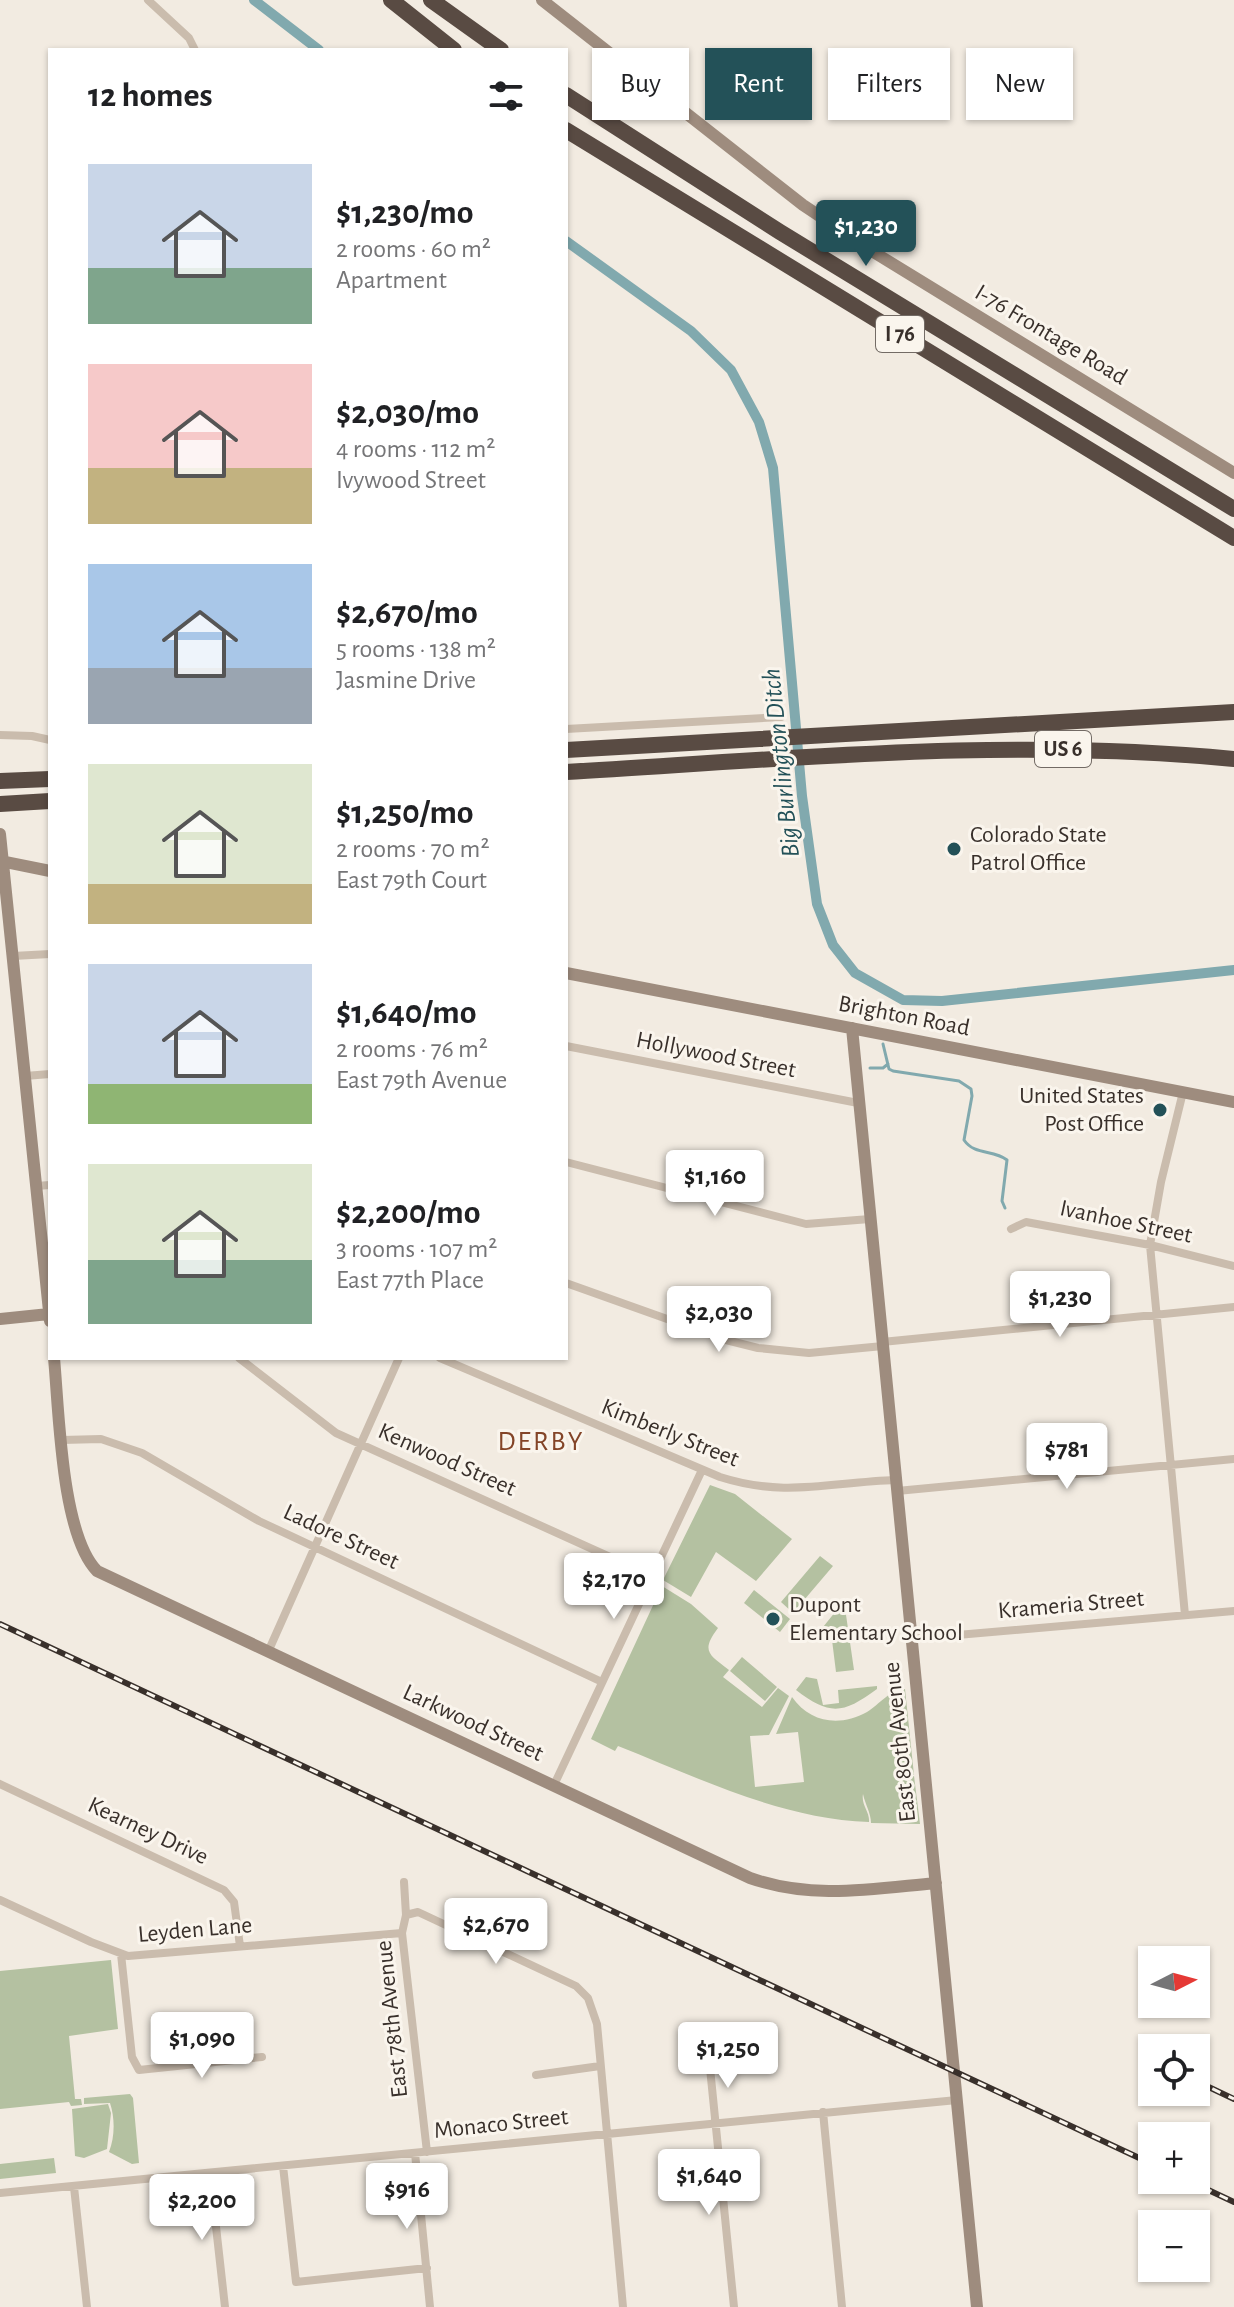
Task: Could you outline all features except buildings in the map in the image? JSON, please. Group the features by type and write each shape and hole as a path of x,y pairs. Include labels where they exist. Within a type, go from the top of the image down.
{"highway":[{"path":"391,0 451,48"},
{"path":"431,0 498,48"},
{"name":"I 76","path":"568,96 767,224 1234,509"},
{"name":"I 76","path":"568,131 1234,538"},
{"name":"US 6","path":"568,750 1234,712"},
{"path":"892,731 892,754"},
{"name":"US 6","path":"568,772 1001,748 1172,753 1234,759"},
{"path":"0,781 48,779"},
{"path":"0,804 48,801"}],"street":[{"path":"148,0 189,38 194,48"},
{"name":"I-76 Frontage Road","path":"542,0 803,205 875,253 1234,473"},
{"path":"568,729 781,717"},
{"path":"0,735 48,740"},
{"path":"0,834 48,1296"},
{"path":"1,861 48,871"},
{"path":"13,956 48,954"},
{"name":"Brighton Road","path":"568,973 1234,1102"},
{"name":"East 80th Avenue","path":"852,1028 977,2307"},
{"name":"Hollywood Street","path":"568,1046 858,1103"},
{"path":"25,1076 48,1074"},
{"path":"1183,1092 1161,1182 1150,1245 1185,1615"},
{"path":"568,1163 806,1224 870,1219"},
{"path":"36,1186 48,1185"},
{"name":"Ivanhoe Street","path":"1011,1229 1026,1222 1150,1245 1234,1266"},
{"path":"568,1284 726,1340 758,1348 809,1353 1234,1307"},
{"path":"0,1319 48,1314"},
{"name":"Larkwood Street","path":"54,1360 69,1501 77,1535 88,1562 97,1571 750,1878 787,1889 821,1893 936,1883"},
{"name":"Kenwood Street","path":"241,1360 324,1427 652,1576"},
{"path":"268,1652 398,1360"},
{"name":"Kimberly Street","path":"445,1360 702,1470 766,1489 897,1485 1234,1459"},
{"name":"Ladore Street","path":"62,1440 101,1439 124,1445 259,1521 602,1682"},
{"path":"554,1785 702,1470"},
{"name":"Krameria Street","path":"911,1639 1234,1611"},
{"name":"Kearney Drive","path":"0,1784 224,1890 234,1902 240,1946"},
{"name":"East 78th Avenue","path":"404,1882 406,1915 402,1933 427,2152"},
{"name":"Leyden Lane","path":"0,1900 121,1954 154,1955 402,1933"},
{"path":"406,1915 418,1912 576,1986 588,1998 597,2024 623,2307"},
{"path":"121,1954 132,2057 139,2070 262,2057"},
{"path":"718,2050 710,2068 734,2307"},
{"path":"536,2075 600,2066"},
{"name":"Monaco Street","path":"0,2193 957,2100"},
{"path":"823,2112 842,2307"},
{"path":"415,2153 430,2307"},
{"path":"283,2166 296,2282 427,2268"},
{"path":"210,2173 225,2307"},
{"path":"74,2187 87,2307"}],"green space":[{"path":"710,1485 735,1494 792,1539 756,1581 716,1552 691,1597 663,1580"},
{"path":"820,1556 833,1566 793,1613 781,1602"},
{"path":"662,1586 691,1604 718,1628 708,1647 712,1656 729,1670 723,1677 762,1707 778,1688 789,1696 769,1735 750,1736 755,1787 804,1782 798,1732 776,1734 792,1697 799,1706 817,1717 836,1721 857,1717 889,1695 905,1689 914,1775 896,1773 905,1777 914,1776 920,1824 871,1823 863,1794 869,1822 836,1819 772,1805 618,1746 615,1751 591,1739"},
{"path":"754,1590 790,1619 780,1632 744,1603"},
{"path":"844,1601 854,1670 836,1672 832,1640 815,1642 815,1637"},
{"path":"742,1657 777,1687 765,1701 730,1671"},
{"path":"806,1677 817,1679 823,1705 839,1703 838,1690 877,1686 877,1689 845,1707 828,1708 796,1690"},
{"path":"111,1960 118,2029 69,2036 75,2099 81,2099 82,2105 71,2106 69,2102 0,2109 0,1971"},
{"path":"130,2094 133,2098 139,2163 132,2164 109,2152 114,2128 110,2103 84,2104 84,2098"},
{"path":"108,2104 111,2113 107,2149 84,2158 75,2156 72,2109"},
{"path":"54,2158 56,2173 0,2179 0,2164"}],"waterway":[{"name":"Big Burlington Ditch","path":"254,0 316,48"},
{"name":"Big Burlington Ditch","path":"568,242 691,331 731,370 759,422 773,468 802,796 817,904 833,945 855,973 903,1000 942,1001 1234,970"},
{"path":"883,1044 889,1069 959,1081 971,1089 964,1140 973,1148 1007,1160 1002,1201 1005,1208"},
{"path":"870,1068 883,1068 888,1064"}],"railway":[{"path":"0,1624 1138,2157"},
{"path":"1210,2088 1234,2099"},
{"path":"1210,2191 1234,2202"}],"place":[{"name":"Colorado State Patrol Office","path":"954,849"},
{"name":"United States Post Office","path":"1160,1110"},
{"name":"Dupont Elementary School","path":"773,1619"}],"district":[{"name":"DERBY","path":"541,1442"}]}
